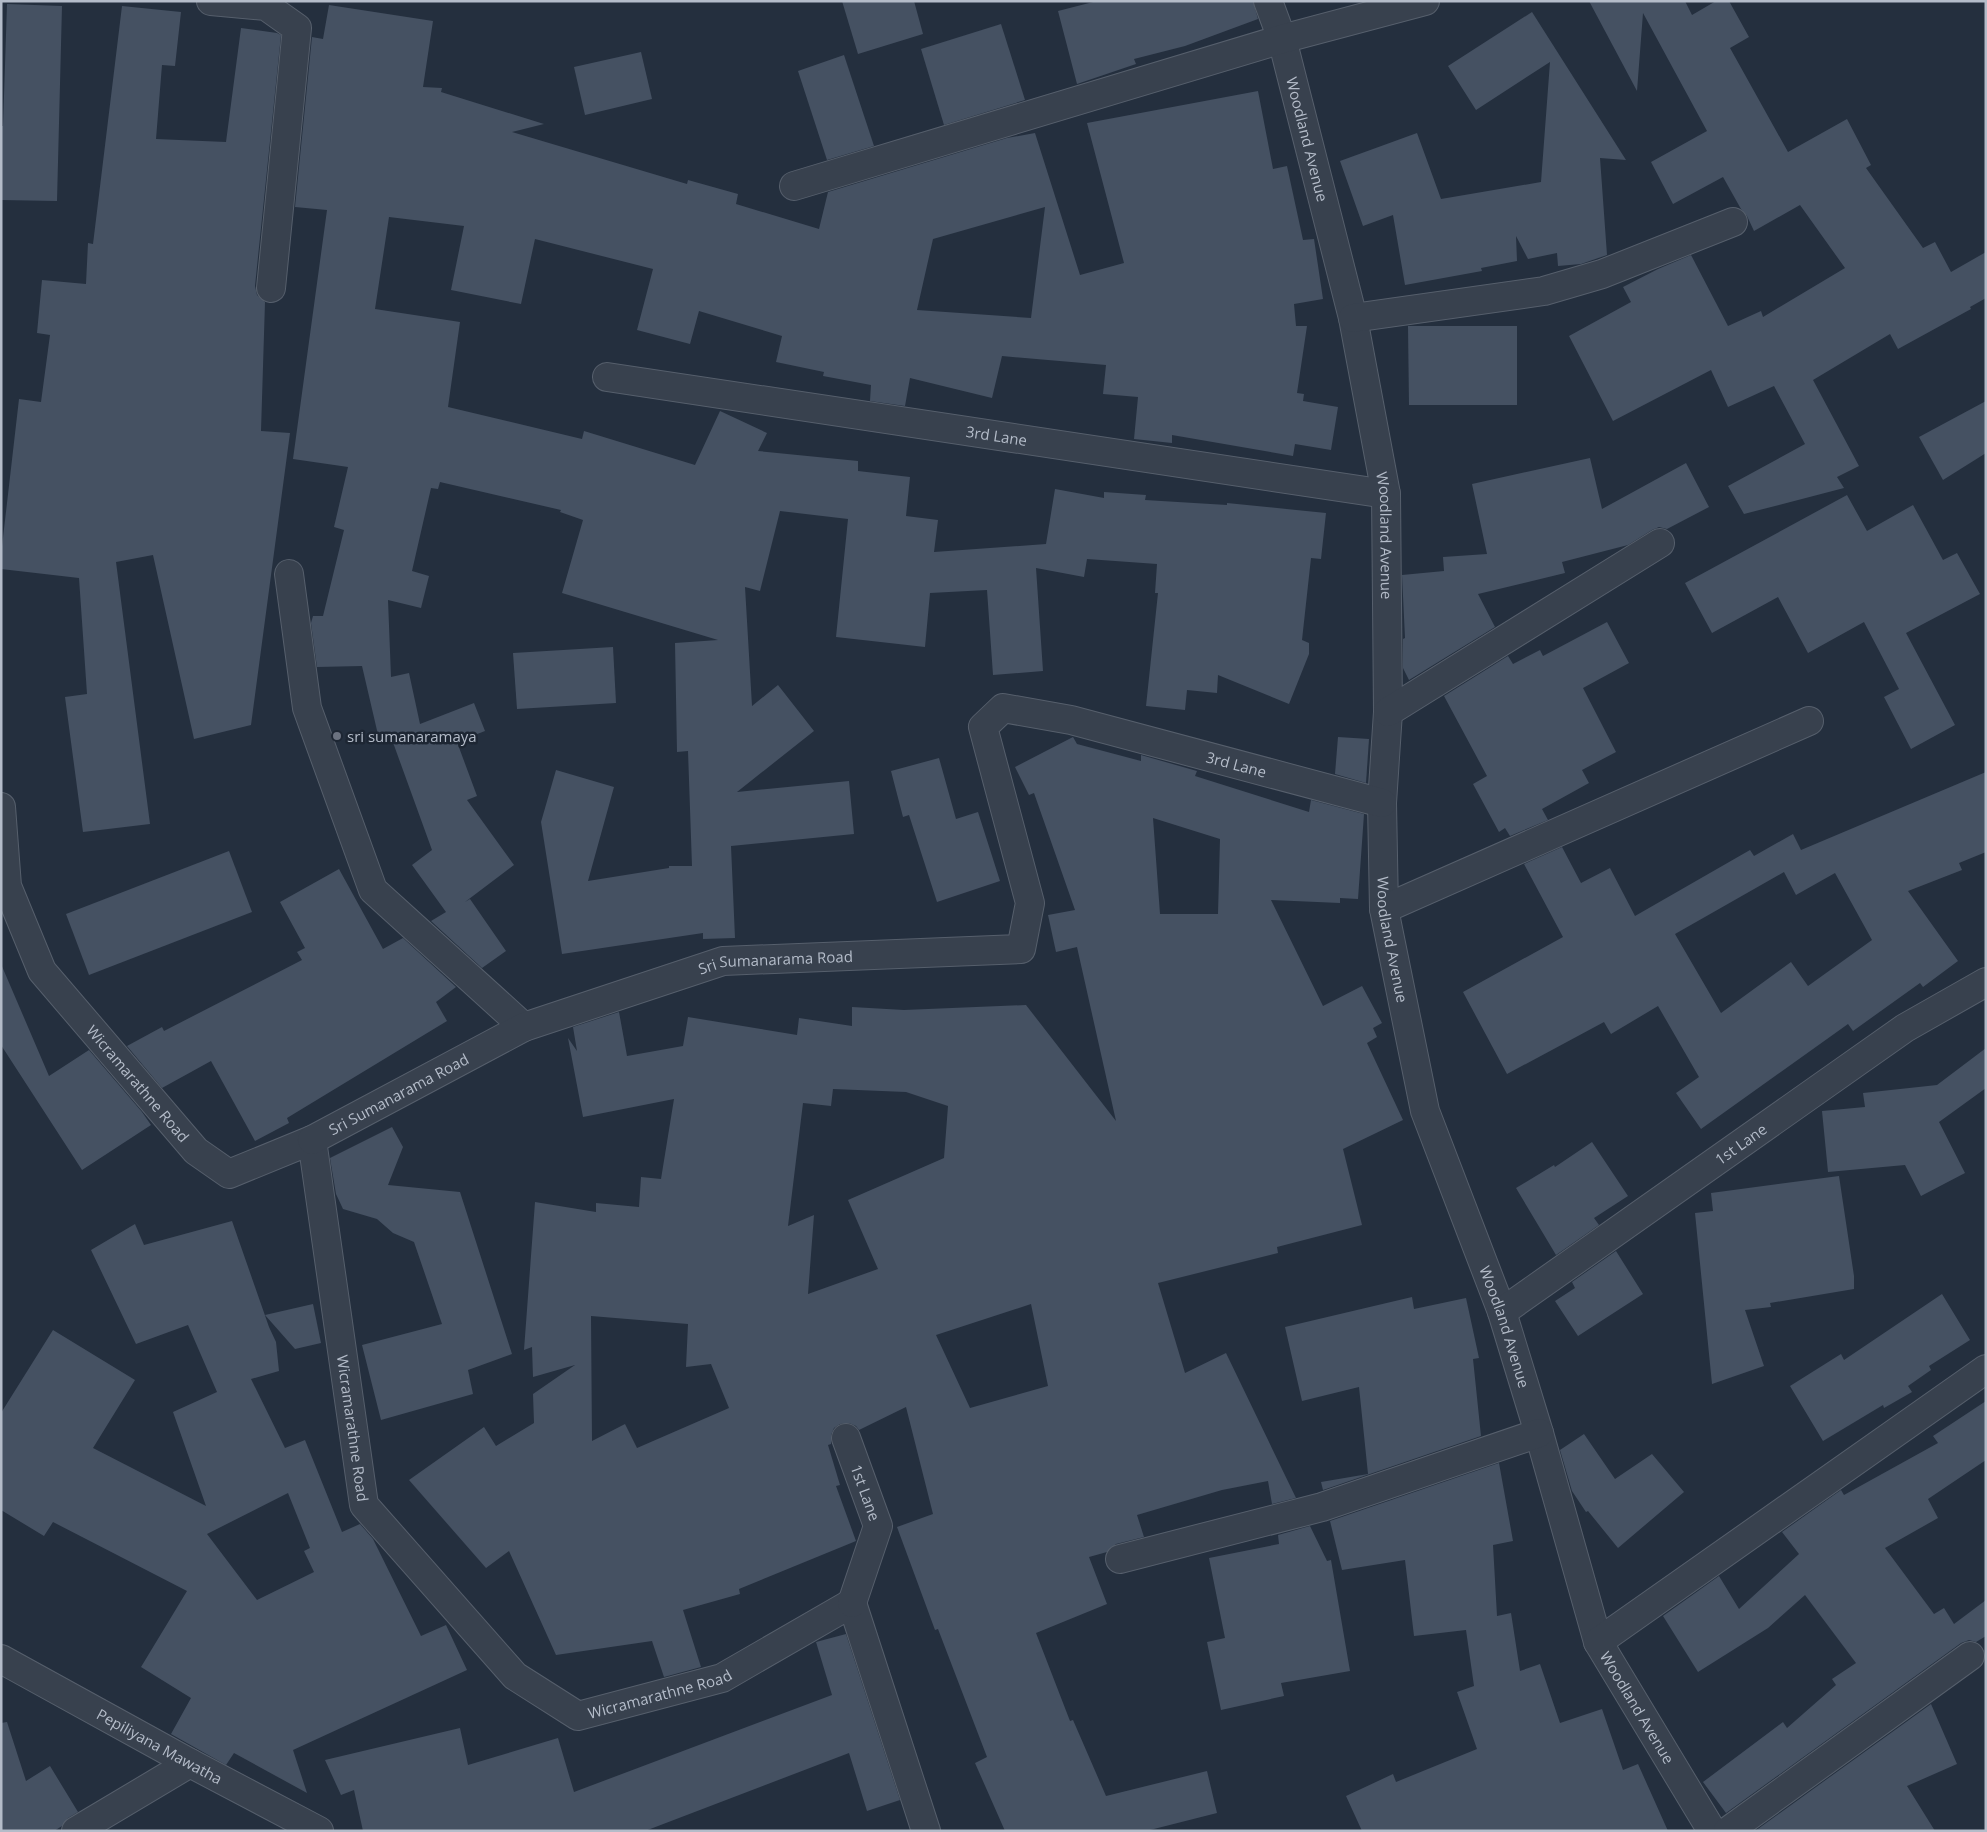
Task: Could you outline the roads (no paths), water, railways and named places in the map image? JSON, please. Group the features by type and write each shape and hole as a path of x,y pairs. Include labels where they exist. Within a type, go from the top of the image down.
{"street":[{"path":"210,1 266,6 297,28 271,288"},
{"name":"Woodland Avenue","path":"1268,1 1282,39 1353,318 1386,494 1388,712 1382,803 1384,909 1426,1111 1502,1312 1539,1433 1598,1642 1712,1831"},
{"path":"794,186 1282,39 1425,1"},
{"path":"1353,318 1544,291 1602,274 1733,222"},
{"name":"3rd Lane","path":"607,377 1386,494"},
{"path":"1388,712 1660,543"},
{"path":"290,574 306,708 373,890 524,1027"},
{"name":"3rd Lane","path":"1003,708 1071,720 1382,803"},
{"name":"Sri Sumanarama Road","path":"312,1140 524,1027 723,960 1021,949 1030,903 983,727 1003,708"},
{"path":"1384,909 1809,721"},
{"name":"Wicramarathne Road","path":"1,807 7,886 42,971 196,1151 229,1174 312,1140 364,1505 514,1676 578,1716 722,1678 852,1603"},
{"name":"1st Lane","path":"1502,1312 1905,1028 1986,982"},
{"path":"1598,1642 1986,1369"},
{"path":"1120,1560 1322,1507 1539,1433"},
{"name":"1st Lane","path":"846,1438 878,1526 852,1603"},
{"path":"852,1603 926,1831"},
{"path":"1728,1831 1970,1656"},
{"name":"Pepiliyana Mawatha","path":"1,1659 190,1763 319,1831"},
{"path":"76,1831 190,1763"}],"place":[{"name":"sri sumanaramaya","path":"337,736"}]}
